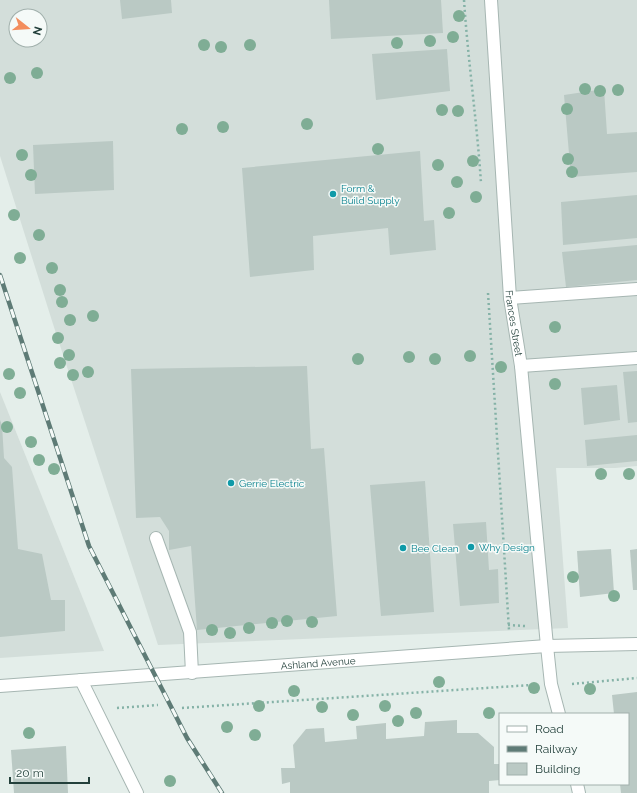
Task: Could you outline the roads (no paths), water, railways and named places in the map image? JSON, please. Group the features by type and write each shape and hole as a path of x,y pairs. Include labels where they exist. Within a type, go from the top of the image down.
{"street":[{"name":"Frances Street","path":"491,0 510,298 521,366 551,684 559,713"},
{"path":"510,298 637,289"},
{"path":"521,366 637,358"},
{"path":"156,538 190,632 192,672"},
{"name":"Ashland Avenue","path":"0,686 514,647 637,644"},
{"path":"81,680 137,793"}],"railway":[{"path":"0,275 89,546 187,738 222,793"}],"place":[{"name":"Form & Build Supply","path":"333,194"},
{"name":"Gerrie Electric","path":"231,483"},
{"name":"Why Design","path":"471,547"},
{"name":"Bee Clean","path":"403,548"}]}
